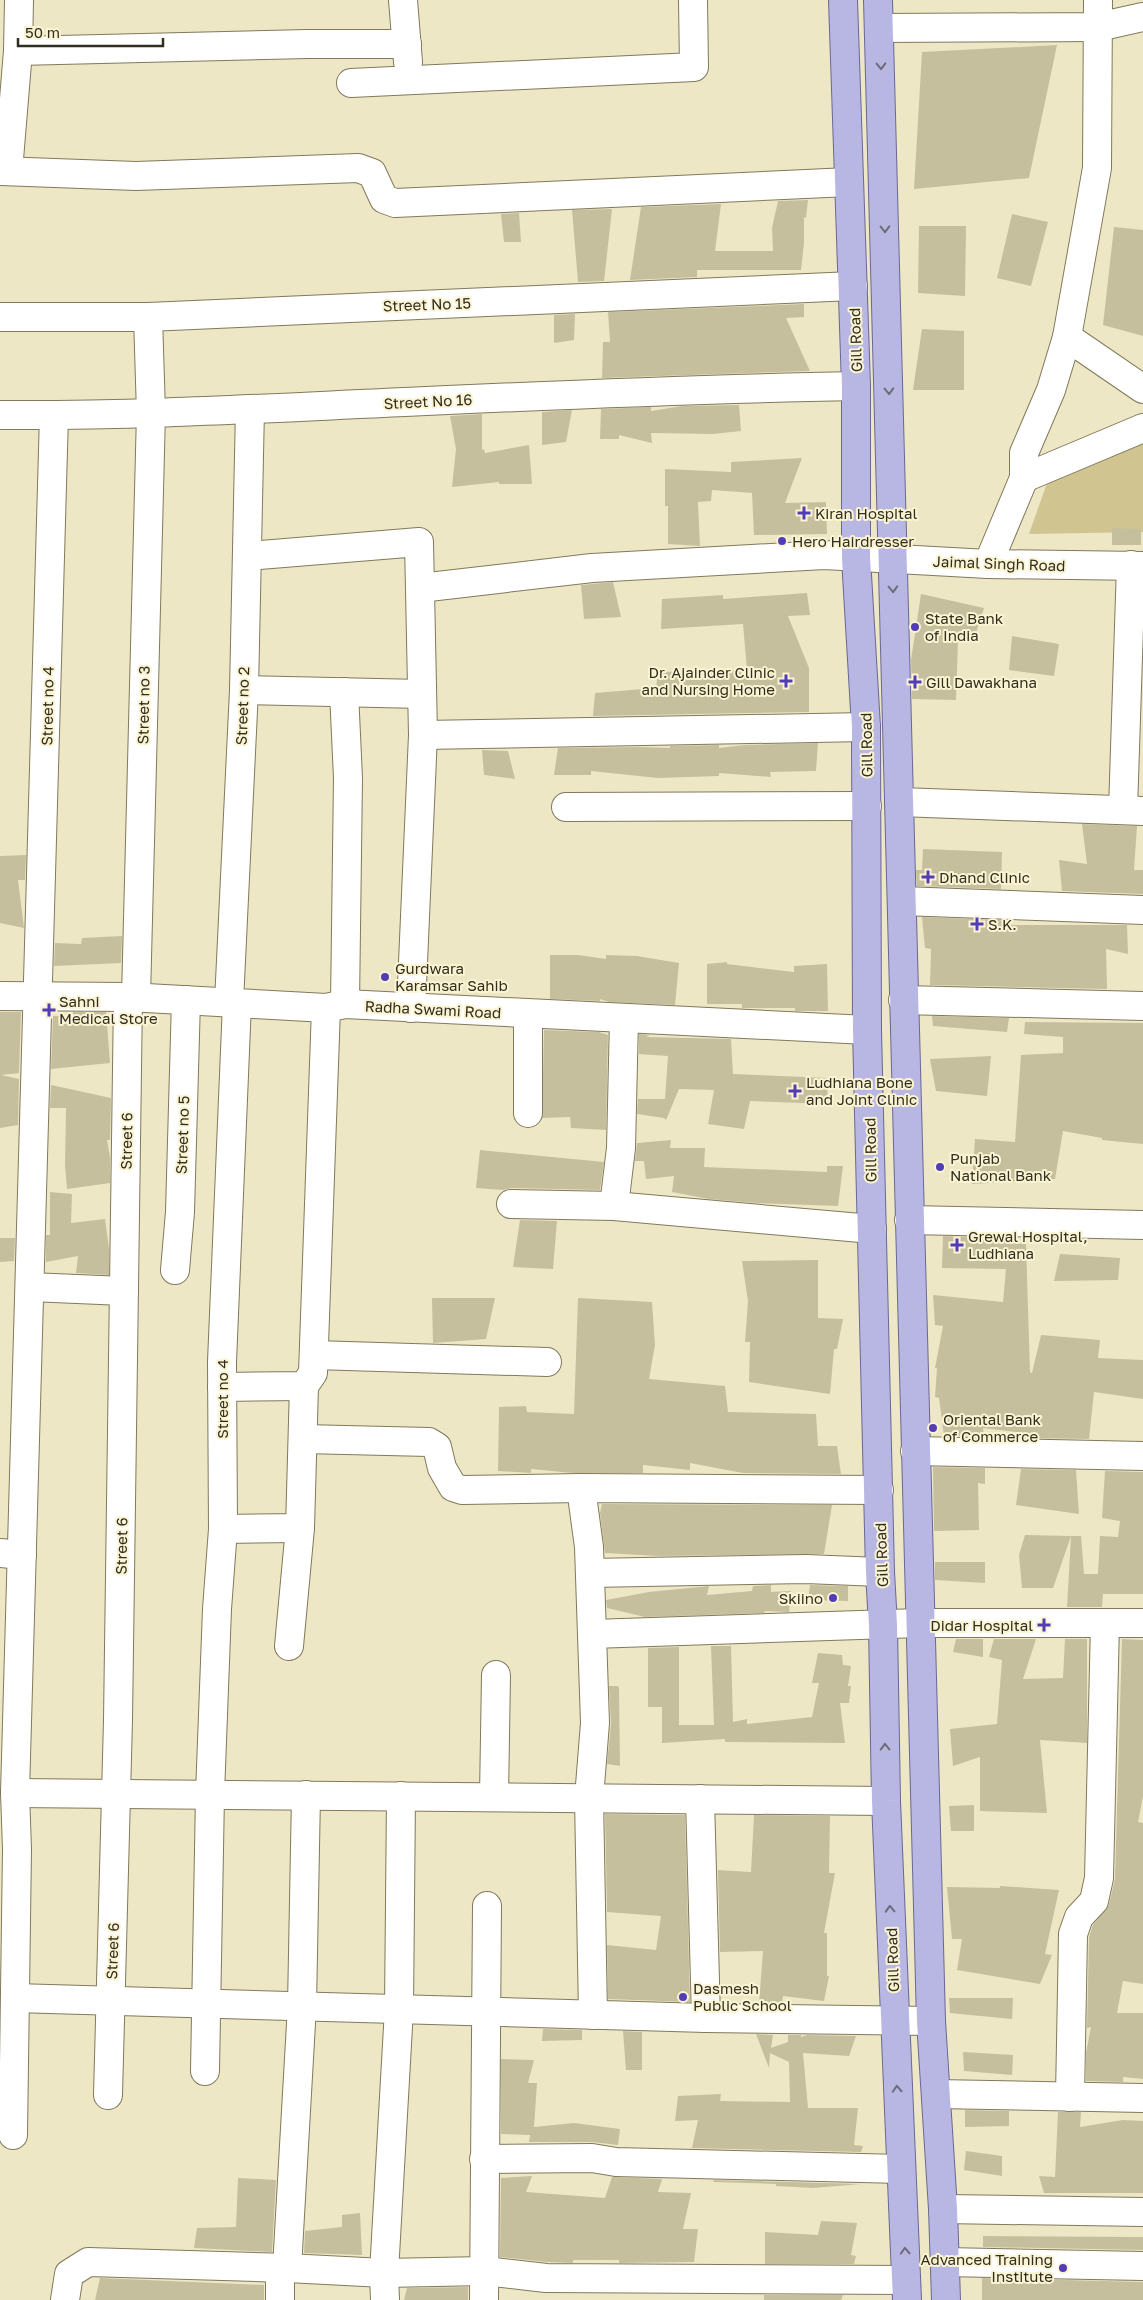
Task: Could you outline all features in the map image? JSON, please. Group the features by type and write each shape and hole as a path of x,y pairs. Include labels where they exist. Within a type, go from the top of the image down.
{"main road":[{"name":"Gill Road","path":"842,0 856,386 856,558 866,727 867,1030 886,1801 906,2290"},
{"path":"878,0 931,2022 943,2209 946,2300"}],"street":[{"path":"403,0 410,80"},
{"path":"351,83 694,67 693,0"},
{"path":"988,564 1024,478 1024,453 1051,390 1067,337 1097,168 1098,0"},
{"path":"12,5 18,51 4,171 136,176 358,168 372,173 384,199 394,203 850,182"},
{"path":"880,28 1098,27 1143,17"},
{"path":"18,51 308,44 407,44"},
{"name":"Street No 15","path":"0,317 148,317 853,286"},
{"name":"Street no 3","path":"132,997 151,413 148,317"},
{"path":"1067,337 1143,389"},
{"name":"Street No 16","path":"0,415 151,413 660,390 856,386"},
{"name":"Street no 2","path":"233,1003 244,690 250,409"},
{"name":"Street no 4","path":"13,2135 15,1998 8,1954 8,1849 15,1793 8,1749 11,1554 30,1287 54,415"},
{"path":"1024,478 1143,428"},
{"path":"247,556 419,542 423,735 411,1008"},
{"name":"Jaimal Singh Road","path":"420,588 592,568 824,555 988,564 1137,566"},
{"path":"900,802 1133,811 1137,566"},
{"path":"244,690 422,694"},
{"path":"289,1646 300,1528 304,1386 313,1373 335,1006 348,778 344,692"},
{"path":"423,735 866,727"},
{"path":"566,807 867,806"},
{"path":"902,901 1143,910"},
{"name":"Radha Swami Road","path":"0,996 132,997 233,1003 411,1008 867,1030"},
{"name":"Street 6","path":"108,2095 116,1794 124,1291 132,997"},
{"name":"Street no 5","path":"175,1270 180,1212 186,1000"},
{"path":"903,1000 1143,1006"},
{"name":"Street no 4","path":"205,2071 210,1794 217,1609 223,1529 222,1362 233,1003"},
{"path":"528,1014 528,1113"},
{"path":"614,1206 621,1148 624,1019"},
{"path":"511,1204 614,1206 872,1229"},
{"path":"909,1220 1143,1225"},
{"path":"30,1287 124,1291"},
{"path":"314,1355 547,1362"},
{"path":"222,1387 304,1386"},
{"path":"303,1438 429,1442 437,1447 442,1468 453,1487 462,1490 581,1488 879,1490"},
{"path":"915,1451 1143,1456"},
{"path":"581,1488 590,1573 595,1723 589,1798 593,2015"},
{"path":"223,1529 300,1528"},
{"path":"590,1573 806,1569 880,1572"},
{"path":"592,1634 920,1623 1143,1623"},
{"path":"1070,2097 1073,1934 1080,1917 1094,1901 1100,1878 1105,1623"},
{"path":"494,1797 496,1674"},
{"path":"15,1793 886,1801"},
{"path":"287,2268 302,2006 306,1796"},
{"path":"385,2300 384,2273 399,2009 401,1796"},
{"path":"700,1799 706,2018"},
{"path":"484,2300 487,1906"},
{"path":"15,1998 706,2018 931,2022"},
{"path":"936,2094 1143,2098"},
{"path":"484,2160 592,2158 616,2162 901,2168"},
{"path":"943,2209 1143,2212"},
{"path":"65,2300 69,2274 88,2262 384,2273 485,2271 546,2289 906,2290"},
{"path":"945,2262 1143,2266"},
{"path":"280,2300 280,2268 287,2268"}],"shaded area":[{"path":"1143,441 1143,532 1029,534 1047,483"}],"building":[{"path":"1057,45 1029,178 914,189 922,52"},
{"path":"808,200 806,218 804,217 801,270 697,270 697,277 630,280 641,207 721,204 715,251 773,251 772,228 778,201"},
{"path":"612,209 604,281 578,282 572,210"},
{"path":"519,213 521,242 504,242 501,214"},
{"path":"1012,214 1048,222 1031,286 997,278"},
{"path":"919,226 966,226 965,296 918,293"},
{"path":"1114,227 1143,230 1143,336 1103,325"},
{"path":"804,304 804,317 786,318 810,371 602,378 603,342 610,342 608,312"},
{"path":"575,314 574,340 554,343 554,315"},
{"path":"922,329 964,331 964,390 913,390"},
{"path":"739,405 741,431 713,434 651,433 652,443 619,435 619,439 600,439 601,409 651,407 651,411 682,406"},
{"path":"572,410 566,442 542,445 542,412"},
{"path":"482,414 482,450 484,449 485,453 529,445 532,484 499,484 499,482 452,487 456,449 450,416"},
{"path":"802,458 785,503 826,502 827,534 754,535 752,493 712,490 711,501 698,502 700,546 668,544 668,506 665,506 665,469 731,472 731,462"},
{"path":"1112,528 1141,529 1141,545 1112,545"},
{"path":"613,582 621,617 584,619 581,585"},
{"path":"807,593 810,615 788,616 809,668 809,712 593,716 595,693 656,688 658,672 747,670 743,624 661,629 662,599 723,595 723,599"},
{"path":"921,594 984,608 973,642 958,640 956,700 912,699 911,660"},
{"path":"1012,636 1059,644 1054,676 1009,670"},
{"path":"818,743 816,771 770,772 771,777 719,773 719,776 658,778 591,771 591,775 554,775 558,748 670,748 670,746 719,745 719,748 745,745"},
{"path":"482,750 508,751 515,779 484,775"},
{"path":"1082,824 1137,826 1134,870 1143,870 1143,894 1062,891 1059,860 1087,864"},
{"path":"923,849 1002,852 1001,889 917,886 916,870 922,870"},
{"path":"26,855 25,880 18,880 24,928 0,923 0,856"},
{"path":"922,917 1000,920 1005,922 1004,925 1127,925 1128,954 1106,949 1107,989 930,985 931,949 925,948"},
{"path":"122,936 121,963 54,966 55,943 81,944 82,938"},
{"path":"550,955 578,955 606,959 606,955 637,956 679,963 675,1005 609,1002 600,999 600,1001 550,999"},
{"path":"727,962 727,964 794,972 794,966 827,964 828,1011 795,1011 795,1008 742,1008 742,1004 707,1004 707,964"},
{"path":"0,1012 21,1012 19,1073 1,1075 19,1079 18,1125 0,1128"},
{"path":"73,1012 106,1012 110,1063 51,1069 53,1016 73,1016"},
{"path":"932,1016 1009,1018 1007,1032 933,1026"},
{"path":"1025,1022 1143,1023 1143,1144 1102,1140 1102,1138 1063,1131 1055,1179 972,1184 975,1139 1015,1142 1021,1055 1063,1053 1063,1037 1024,1034"},
{"path":"544,1030 599,1032 608,1035 606,1130 571,1128 570,1117 542,1118"},
{"path":"639,1034 650,1035 646,1037 731,1039 733,1074 828,1078 827,1104 750,1101 744,1129 708,1124 714,1090 679,1089 666,1120 664,1118 637,1114 638,1099 665,1099 668,1056 639,1054"},
{"path":"991,1056 987,1096 936,1091 930,1059"},
{"path":"51,1085 111,1098 110,1140 107,1140 110,1157 110,1183 67,1189 65,1165 66,1108 50,1108"},
{"path":"671,1140 670,1148 705,1148 704,1167 827,1172 827,1166 843,1166 838,1206 756,1203 709,1199 672,1192 674,1176 646,1179 644,1161 635,1161 637,1143"},
{"path":"480,1150 604,1162 600,1190 511,1188 503,1190 476,1188"},
{"path":"50,1192 72,1194 71,1223 105,1219 109,1249 109,1275 76,1273 78,1256 46,1262 46,1235 50,1235"},
{"path":"520,1220 557,1221 553,1269 513,1267"},
{"path":"943,1236 1003,1238 1003,1242 1026,1244 1030,1372 1032,1373 1041,1335 1100,1340 1098,1358 1143,1360 1143,1399 1094,1392 1089,1439 1024,1438 1024,1433 983,1428 984,1437 944,1436 939,1398 935,1397 937,1368 935,1368 943,1326 935,1325 933,1295 1003,1302 1006,1269 942,1268"},
{"path":"0,1238 15,1238 14,1261 0,1262"},
{"path":"1060,1254 1120,1258 1118,1280 1054,1281"},
{"path":"818,1260 818,1318 843,1319 837,1349 834,1349 830,1394 749,1382 750,1342 745,1342 748,1301 742,1261"},
{"path":"432,1298 495,1298 486,1339 433,1343"},
{"path":"578,1298 652,1302 655,1345 649,1379 725,1386 728,1412 816,1414 818,1446 837,1446 841,1474 743,1473 690,1463 690,1470 643,1465 643,1473 572,1473 531,1469 531,1473 498,1471 499,1407 526,1406 527,1412 574,1414"},
{"path":"933,1467 985,1468 985,1484 978,1483 979,1530 934,1531"},
{"path":"1021,1469 1076,1470 1079,1514 1016,1505"},
{"path":"1105,1471 1143,1472 1143,1594 1103,1594 1102,1607 1067,1607 1071,1536 1081,1536 1084,1574 1098,1574 1100,1536 1118,1537 1120,1521 1102,1518"},
{"path":"602,1504 832,1505 824,1554 657,1556 605,1553 600,1513"},
{"path":"1025,1535 1071,1536 1053,1588 1022,1588 1019,1555"},
{"path":"935,1562 985,1562 985,1583 935,1580"},
{"path":"771,1585 771,1592 791,1591 789,1612 765,1611 764,1613 645,1617 607,1608 606,1600 649,1592 709,1586 707,1595 752,1591 753,1586"},
{"path":"810,1585 848,1586 848,1601 808,1600"},
{"path":"956,1639 983,1639 983,1657 953,1652"},
{"path":"994,1639 1036,1639 1023,1679 1063,1678 1065,1639 1087,1639 1087,1743 1040,1740 1047,1813 980,1811 980,1757 953,1766 950,1729 997,1724 1002,1660 989,1657"},
{"path":"1122,1639 1143,1640 1143,1796 1138,1822 1143,1823 1143,1984 1123,1981 1117,2013 1143,2013 1143,2079 1123,2077 1123,2082 1086,2081 1086,2053 1091,2027 1087,2028 1089,1937 1093,1925 1109,1905 1115,1879"},
{"path":"711,1646 731,1646 733,1722 747,1719 747,1724 812,1717 819,1683 812,1683 818,1653 842,1655 843,1665 851,1666 848,1686 851,1686 849,1703 840,1703 845,1743 725,1742 725,1739 662,1743 662,1707 648,1707 648,1648 679,1647 679,1725 714,1725"},
{"path":"609,1686 618,1686 619,1688 620,1766 607,1764 611,1724"},
{"path":"974,1805 974,1831 951,1831 949,1806"},
{"path":"605,1814 685,1815 690,2002 608,1999 607,1945 656,1950 661,1916 607,1912"},
{"path":"754,1815 830,1816 829,1873 835,1873 824,1933 827,1933 827,1976 829,1976 824,2001 783,1996 782,2003 759,2003 763,1951 720,1952 718,1870 751,1872"},
{"path":"1000,1886 1059,1890 1045,1954 1052,1955 1040,1984 957,1970 962,1939 952,1939 947,1887 1000,1888"},
{"path":"949,1998 1013,1998 1012,2019 950,2013"},
{"path":"543,2029 582,2030 582,2040 542,2041"},
{"path":"623,2031 642,2032 642,2070 626,2070"},
{"path":"756,2034 773,2035 771,2048 788,2042 788,2035 801,2035 801,2037 807,2035 856,2036 849,2056 803,2053 808,2108 858,2108 854,2145 863,2146 861,2152 692,2148 698,2120 675,2121 678,2096 721,2094 720,2101 790,2102 789,2062 770,2053 769,2068"},
{"path":"963,2052 1013,2055 1012,2075 964,2071"},
{"path":"501,2059 534,2060 528,2083 537,2083 534,2127 574,2123 620,2129 618,2145 592,2142 529,2142 530,2135 501,2134"},
{"path":"965,2110 1009,2111 1009,2126 965,2127"},
{"path":"1058,2112 1081,2112 1080,2127 1123,2120 1143,2121 1143,2193 1044,2193 1039,2176 1055,2177"},
{"path":"966,2151 1002,2156 1002,2176 964,2170"},
{"path":"532,2176 526,2192 605,2198 612,2177 662,2179 658,2192 691,2193 683,2229 698,2229 694,2262 619,2263 619,2260 573,2260 573,2263 500,2257 501,2178"},
{"path":"238,2178 276,2180 272,2252 194,2248 197,2228 236,2227"},
{"path":"714,2180 862,2184 813,2188 776,2186 776,2184 713,2182"},
{"path":"360,2213 362,2255 304,2253 305,2231 342,2227 342,2215"},
{"path":"821,2221 857,2223 851,2255 856,2256 854,2264 765,2264 765,2232 818,2235"},
{"path":"983,2236 1143,2237 1143,2250 983,2247"},
{"path":"100,2278 264,2285 264,2300 95,2300"},
{"path":"982,2278 1143,2282 1143,2300 982,2300"},
{"path":"468,2287 468,2300 404,2300 407,2288"},
{"path":"764,2295 843,2295 841,2300 764,2300"}],"place":[{"name":"Kiran Hospital","path":"804,513"},
{"name":"Hero Hairdresser","path":"782,541"},
{"name":"State Bank of India","path":"915,627"},
{"name":"Dr. Ajainder Clinic and Nursing Home","path":"786,681"},
{"name":"Gill Dawakhana","path":"915,682"},
{"name":"Dhand Clinic","path":"928,877"},
{"name":"S.K.","path":"977,924"},
{"name":"Gurdwara Karamsar Sahib","path":"385,977"},
{"name":"Sahni Medical Store","path":"49,1010"},
{"name":"Ludhiana Bone and Joint Clinic","path":"795,1091"},
{"name":"Punjab National Bank","path":"940,1167"},
{"name":"Grewal Hospital, Ludhiana","path":"957,1245"},
{"name":"Oriental Bank of Commerce","path":"933,1428"},
{"name":"Skiino","path":"833,1598"},
{"name":"Didar Hospital","path":"1044,1625"},
{"name":"Dasmesh Public School","path":"683,1997"},
{"name":"Advanced Training Institute","path":"1063,2268"}]}
